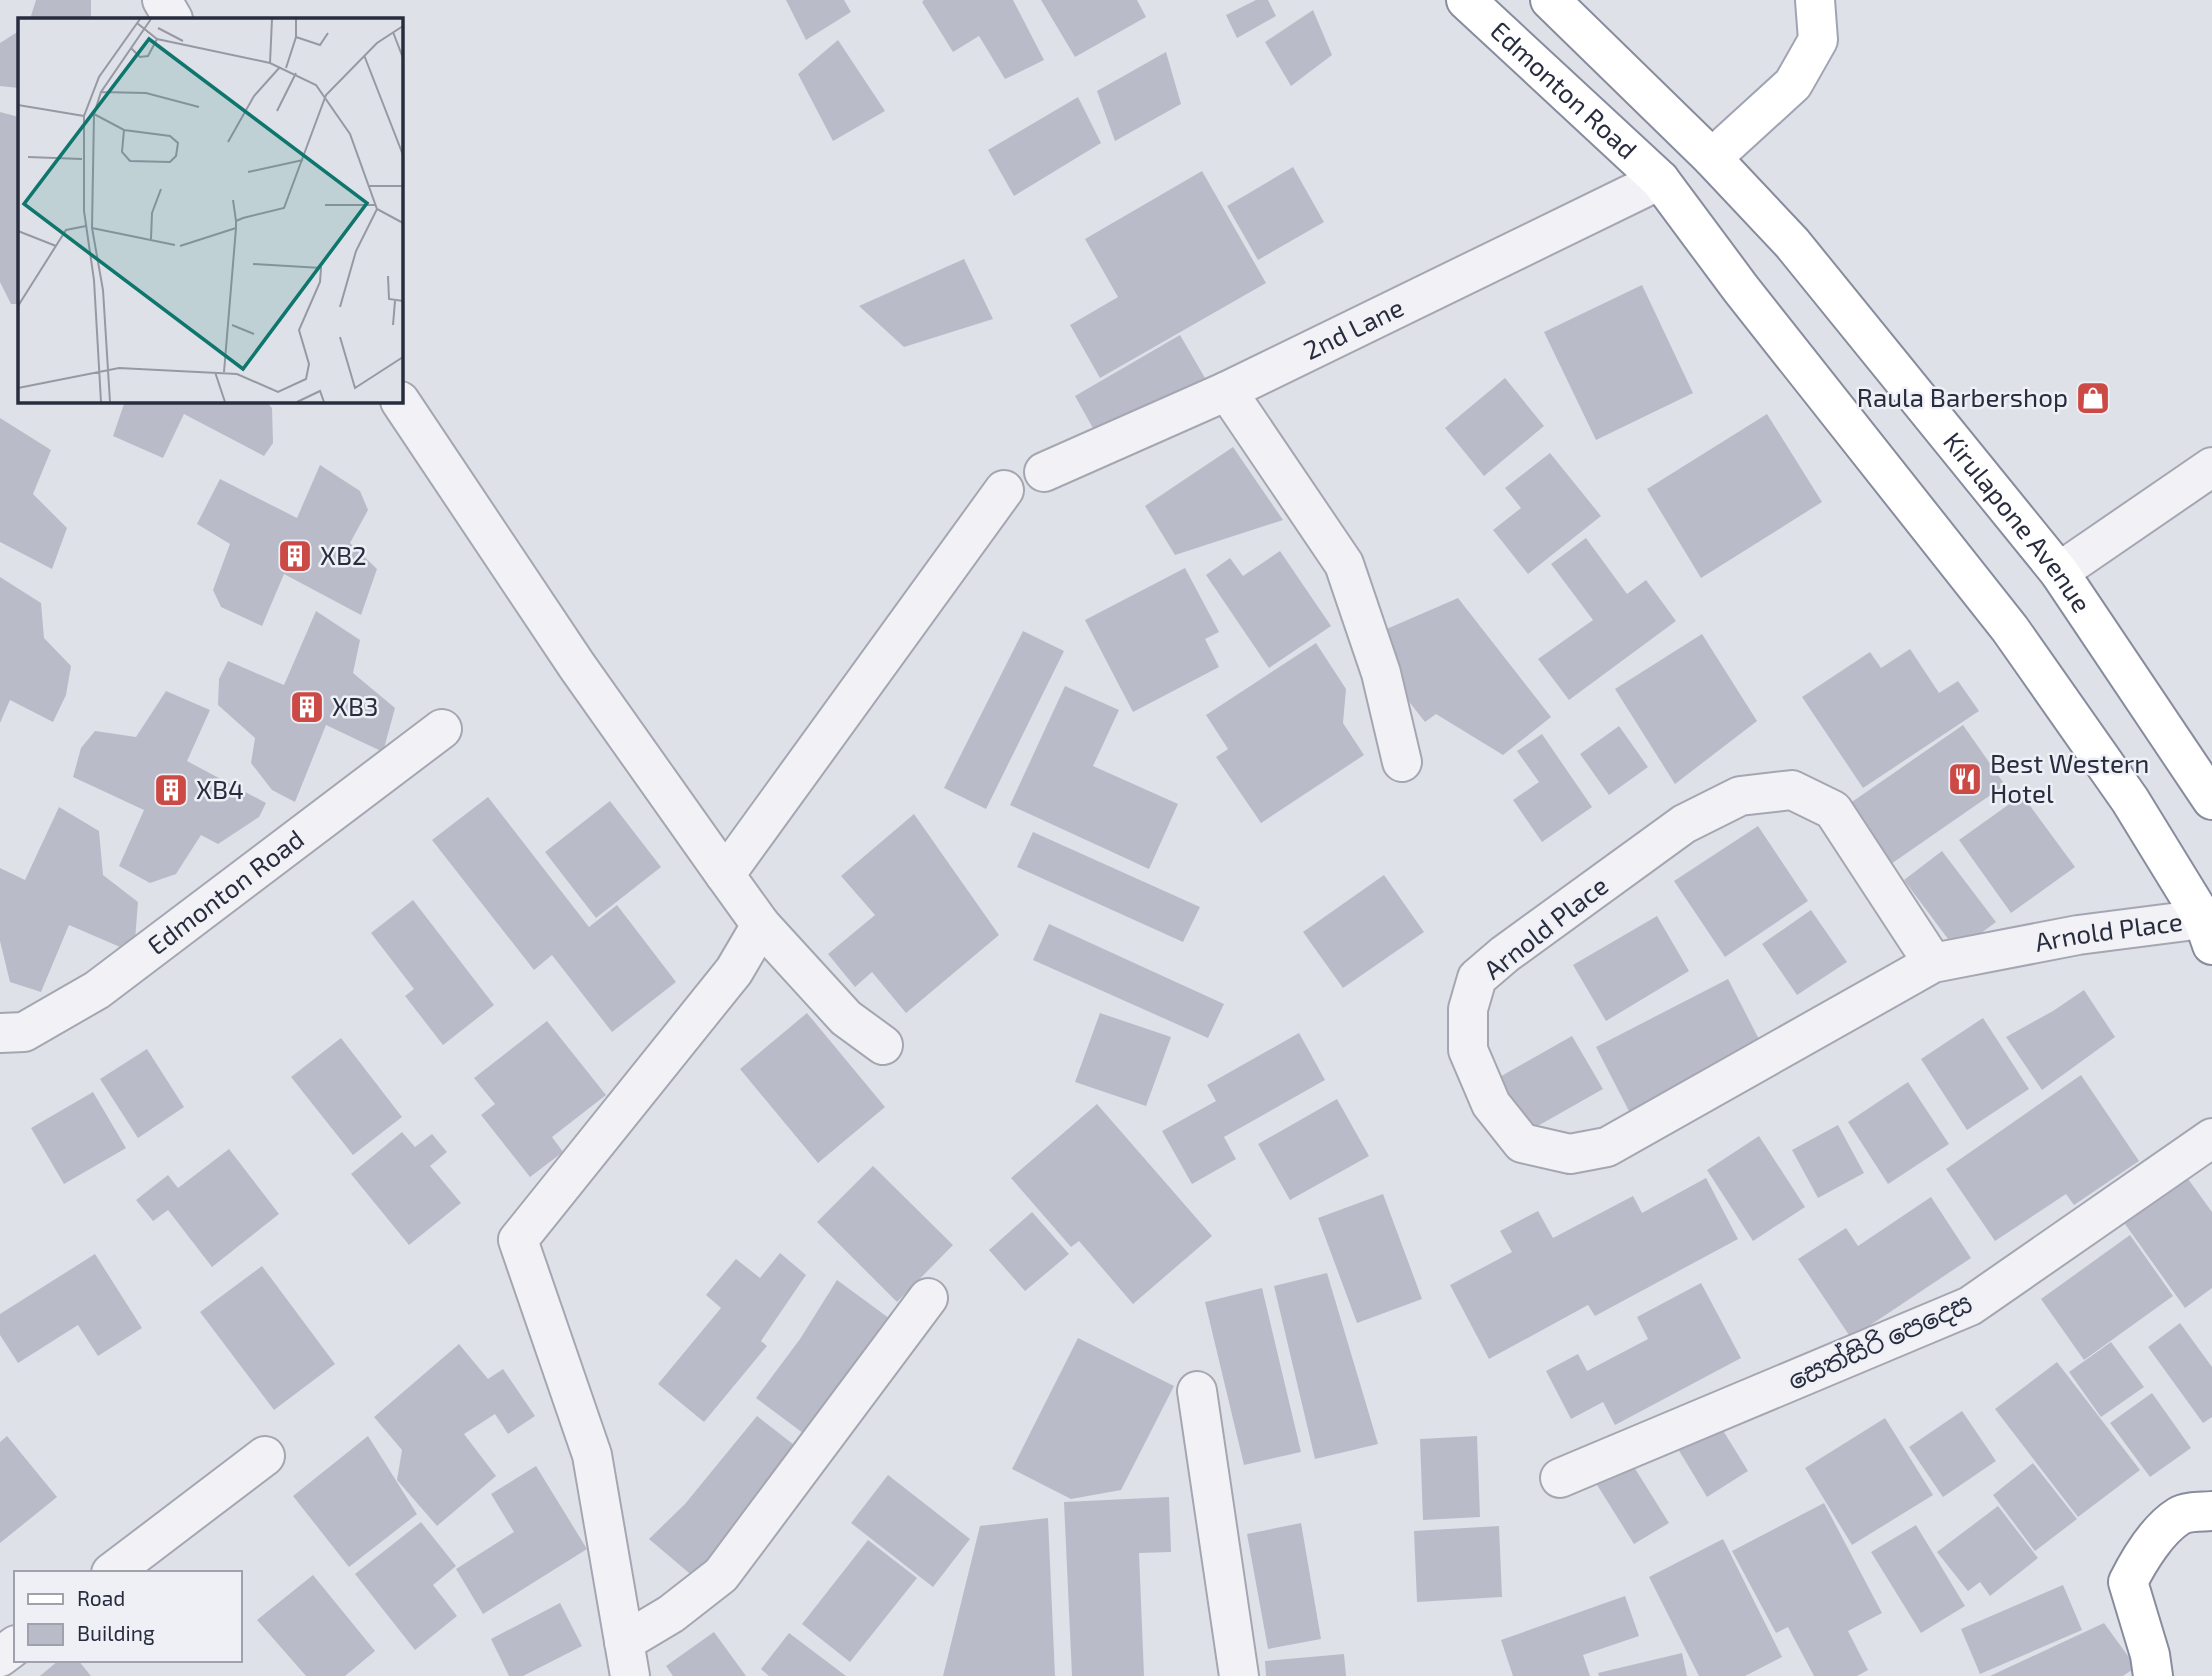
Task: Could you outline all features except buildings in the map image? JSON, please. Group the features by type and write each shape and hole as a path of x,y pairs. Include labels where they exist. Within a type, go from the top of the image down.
{"main road":[{"name":"Edmonton Road","path":"1466,0 1660,180"},
{"name":"Edmonton Road","path":"1550,0 1712,158"},
{"path":"1712,158 1793,84 1818,40 1815,0"},
{"name":"Kirulapone Avenue","path":"1712,158 1792,243 2059,572 2212,800"},
{"path":"1660,180 1741,289 2010,629 2130,800 2208,932"},
{"path":"2153,1676 2150,1656 2127,1581 2152,1543 2181,1515 2212,1511"}],"street":[{"path":"162,0 172,18"},
{"name":"2nd Lane","path":"1044,472 1227,391 1660,180"},
{"path":"1227,391 1344,564 1381,673 1402,762"},
{"path":"401,402 577,666 761,925 846,1018 883,1045"},
{"path":"2059,572 2212,467"},
{"path":"725,875 1004,490"},
{"name":"Edmonton Road","path":"0,1033 24,1032 97,989 442,729"},
{"name":"Arnold Place","path":"1933,963 1833,810 1792,790 1740,796 1684,824 1505,954 1477,978 1468,1009 1468,1050 1491,1104 1522,1143 1570,1154 1607,1147 1933,963 2078,935 2208,932"},
{"path":"627,1659 592,1455 518,1240 734,971 761,925"},
{"name":"සෙත්සිරි පෙදෙස","path":"1560,1478 1970,1306 2212,1139"},
{"path":"627,1659 671,1614 721,1575 928,1298"},
{"path":"1197,1391 1239,1676"},
{"path":"114,1571 265,1456"}],"place":[{"name":"Raula Barbershop","path":"2093,398"},
{"name":"XB2","path":"295,556"},
{"name":"XB3","path":"307,707"},
{"name":"Best Western Hotel","path":"1965,779"},
{"name":"XB4","path":"171,790"}]}
